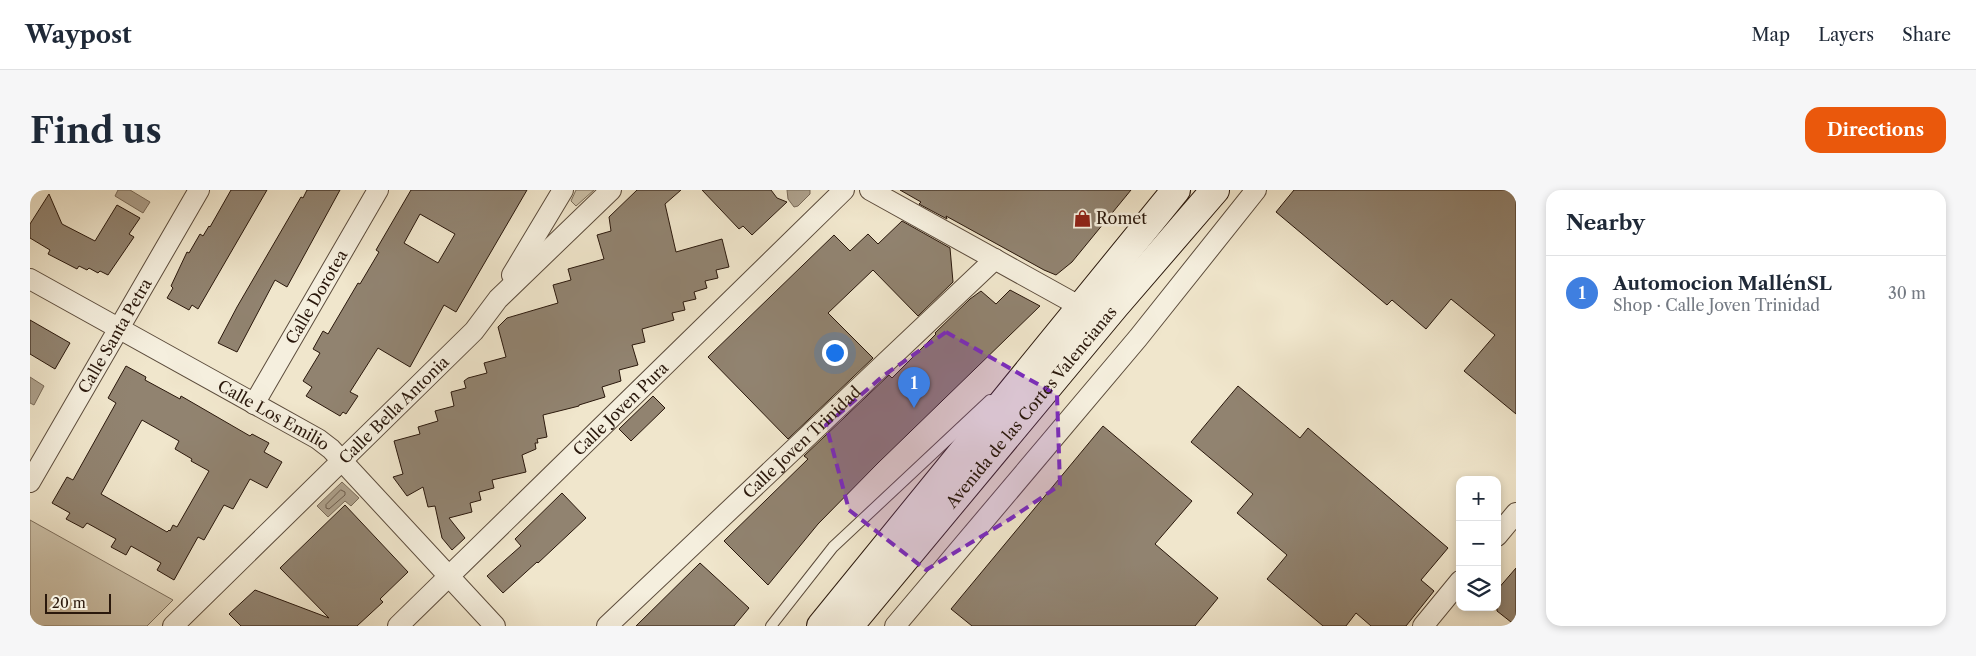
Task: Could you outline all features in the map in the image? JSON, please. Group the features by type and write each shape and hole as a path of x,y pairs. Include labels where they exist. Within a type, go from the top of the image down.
{"main road":[{"name":"Avenida de las Cortes Valencianas","path":"820,626 1176,190"},
{"name":"Avenida de las Cortes Valencianas","path":"849,626 1115,306 1215,190"}],"street":[{"name":"Calle Santa Petra","path":"30,482 199,190"},
{"name":"Calle Dorotea","path":"254,404 378,190"},
{"path":"498,299 563,190"},
{"name":"Calle Bella Antonia","path":"173,626 474,331 498,299 610,190"},
{"name":"Calle Joven Pura","path":"398,626 844,190"},
{"path":"870,190 1081,307"},
{"path":"905,623 1138,338 1256,190"},
{"name":"Calle Joven Trinidad","path":"607,626 995,259"},
{"name":"Calle Los Emilio","path":"30,279 318,439 331,449 495,626"},
{"path":"1501,531 1516,513"},
{"path":"1423,626 1456,586"}],"lane":[{"path":"771,626 834,547 1060,334"}],"highlighted area":[{"path":"946,332 1057,395 1060,485 1010,519 926,570 849,510 826,425 883,376"}],"shaded area":[{"path":"576,190 594,190 576,206 571,201"},
{"path":"30,520 173,600 147,626 30,626"}],"water":[{"path":"118,190 130,190 150,202 143,213 115,196"},
{"path":"787,190 810,190 810,194 798,206 794,207 788,199"},
{"path":"30,377 44,386 34,405 30,403"},
{"path":"342,482 359,498 351,506 345,501 328,517 317,506"}],"building":[{"path":"231,190 267,190 198,309 192,305 189,310 167,298 173,288 171,286 187,252 189,253 200,234 203,236 210,227"},
{"path":"307,190 340,190 287,287 275,280 237,352 218,343 237,307 301,197 303,198"},
{"path":"411,190 527,190 456,312 444,305 410,367 378,348 350,392 358,396 346,414 343,412 340,416 306,396 312,387 303,381 320,353 313,349 323,331 328,334 379,252 376,250","holes":["420,214 455,234 438,263 404,243"]},
{"path":"637,190 681,190 665,204 676,252 722,239 729,267 716,270 718,278 705,281 707,288 694,292 696,299 683,302 685,310 672,313 674,320 642,329 645,342 632,345 638,365 619,370 621,381 602,387 605,397 543,415 547,437 537,439 538,443 535,443 536,449 522,455 526,472 492,480 494,488 479,492 481,500 470,503 472,512 449,518 465,538 452,550 442,538 435,506 428,507 423,487 407,496 393,477 403,474 394,441 420,434 418,427 438,421 435,411 454,406 451,392 466,388 464,381 468,378 487,373 484,363 506,357 498,327 507,318 558,303 553,285 571,280 568,269 604,259 597,235 611,231 609,217"},
{"path":"702,190 771,190 777,198 787,202 752,235 743,226 739,229"},
{"path":"900,190 1131,190 1072,262 1056,275 946,216 947,219 919,204 921,202"},
{"path":"1294,190 1516,190 1516,414 1464,371 1495,335 1451,299 1426,329 1392,300 1387,305 1276,212"},
{"path":"49,194 62,224 95,241 117,205 140,218 129,234 134,237 108,275 79,266 77,269 48,254 50,250 30,238 30,224"},
{"path":"902,221 950,248 953,282 918,316 873,270 828,313 873,358 788,439 708,357 834,235 850,251 868,234 878,244"},
{"path":"1010,290 1040,306 818,524 768,585 724,541 808,459 804,456 889,375 892,378 970,299 981,291 996,304"},
{"path":"30,320 70,343 55,369 30,354"},
{"path":"126,366 146,377 145,380 180,399 181,396 250,436 252,434 269,443 264,452 282,462 267,488 250,479 233,509 224,505 204,540 198,537 174,580 157,570 161,563 131,546 126,555 111,547 116,539 87,523 83,528 66,519 70,513 52,503 67,477 73,480 116,403 108,398","holes":["142,420 179,441 175,449 209,471 177,527 173,525 170,531 167,532 101,494"]},
{"path":"1238,386 1300,438 1308,428 1448,548 1421,580 1434,591 1406,626 1371,626 1356,613 1346,626 1323,626 1267,579 1287,555 1237,513 1253,494 1191,442"},
{"path":"653,396 665,408 631,441 619,429"},
{"path":"1103,426 1192,501 1155,544 1218,598 1195,626 972,626 951,609"},
{"path":"562,493 586,518 503,593 487,576 521,546 515,539"},
{"path":"345,505 408,572 380,599 383,602 357,626 241,626 229,614 255,590 329,618 280,568"},
{"path":"700,563 749,608 734,626 636,626"},
{"path":"1516,568 1516,626 1497,611 1501,611 1501,585"}],"place":[{"name":"Romet","path":"1082,218"},
{"name":"Automocion MallénSL","path":"914,408"}]}
